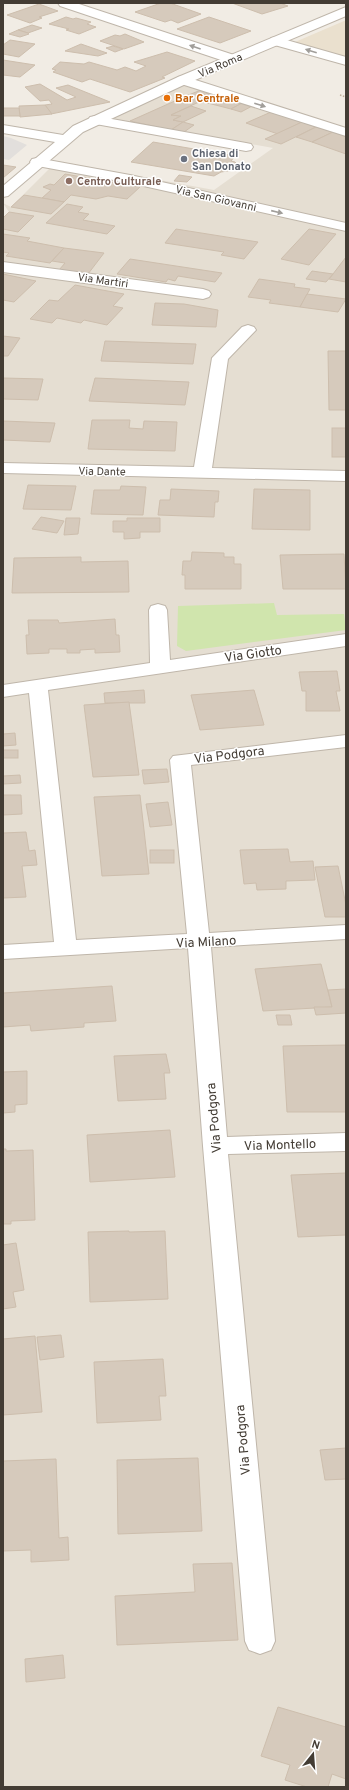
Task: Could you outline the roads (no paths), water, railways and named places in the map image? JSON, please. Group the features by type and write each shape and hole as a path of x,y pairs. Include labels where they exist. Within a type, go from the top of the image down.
{"street":[{"path":"64,3 232,59"},
{"name":"Via Roma","path":"65,139 78,129 94,120 232,59 343,14"},
{"path":"276,41 346,62"},
{"path":"183,80 346,132"},
{"path":"94,120 246,147"},
{"path":"3,129 65,139"},
{"path":"3,193 65,139"},
{"name":"Via San Giovanni","path":"37,162 171,188 346,227"},
{"name":"Via Martiri","path":"3,267 203,294"},
{"path":"202,473 220,358 248,330"},
{"name":"Via Dante","path":"3,468 346,476"},
{"path":"158,610 160,667"},
{"name":"Via Giotto","path":"3,691 346,640"},
{"path":"38,685 66,948"},
{"name":"Via Podgora","path":"260,1641 215,1146 199,941 180,760 346,741"},
{"name":"Via Milano","path":"3,952 346,932"},
{"name":"Via Montello","path":"215,1146 346,1142"}],"place":[{"name":"Bar Centrale","path":"167,98"},
{"name":"Chiesa di San Donato","path":"184,159"},
{"name":"Centro Culturale","path":"69,181"}]}
